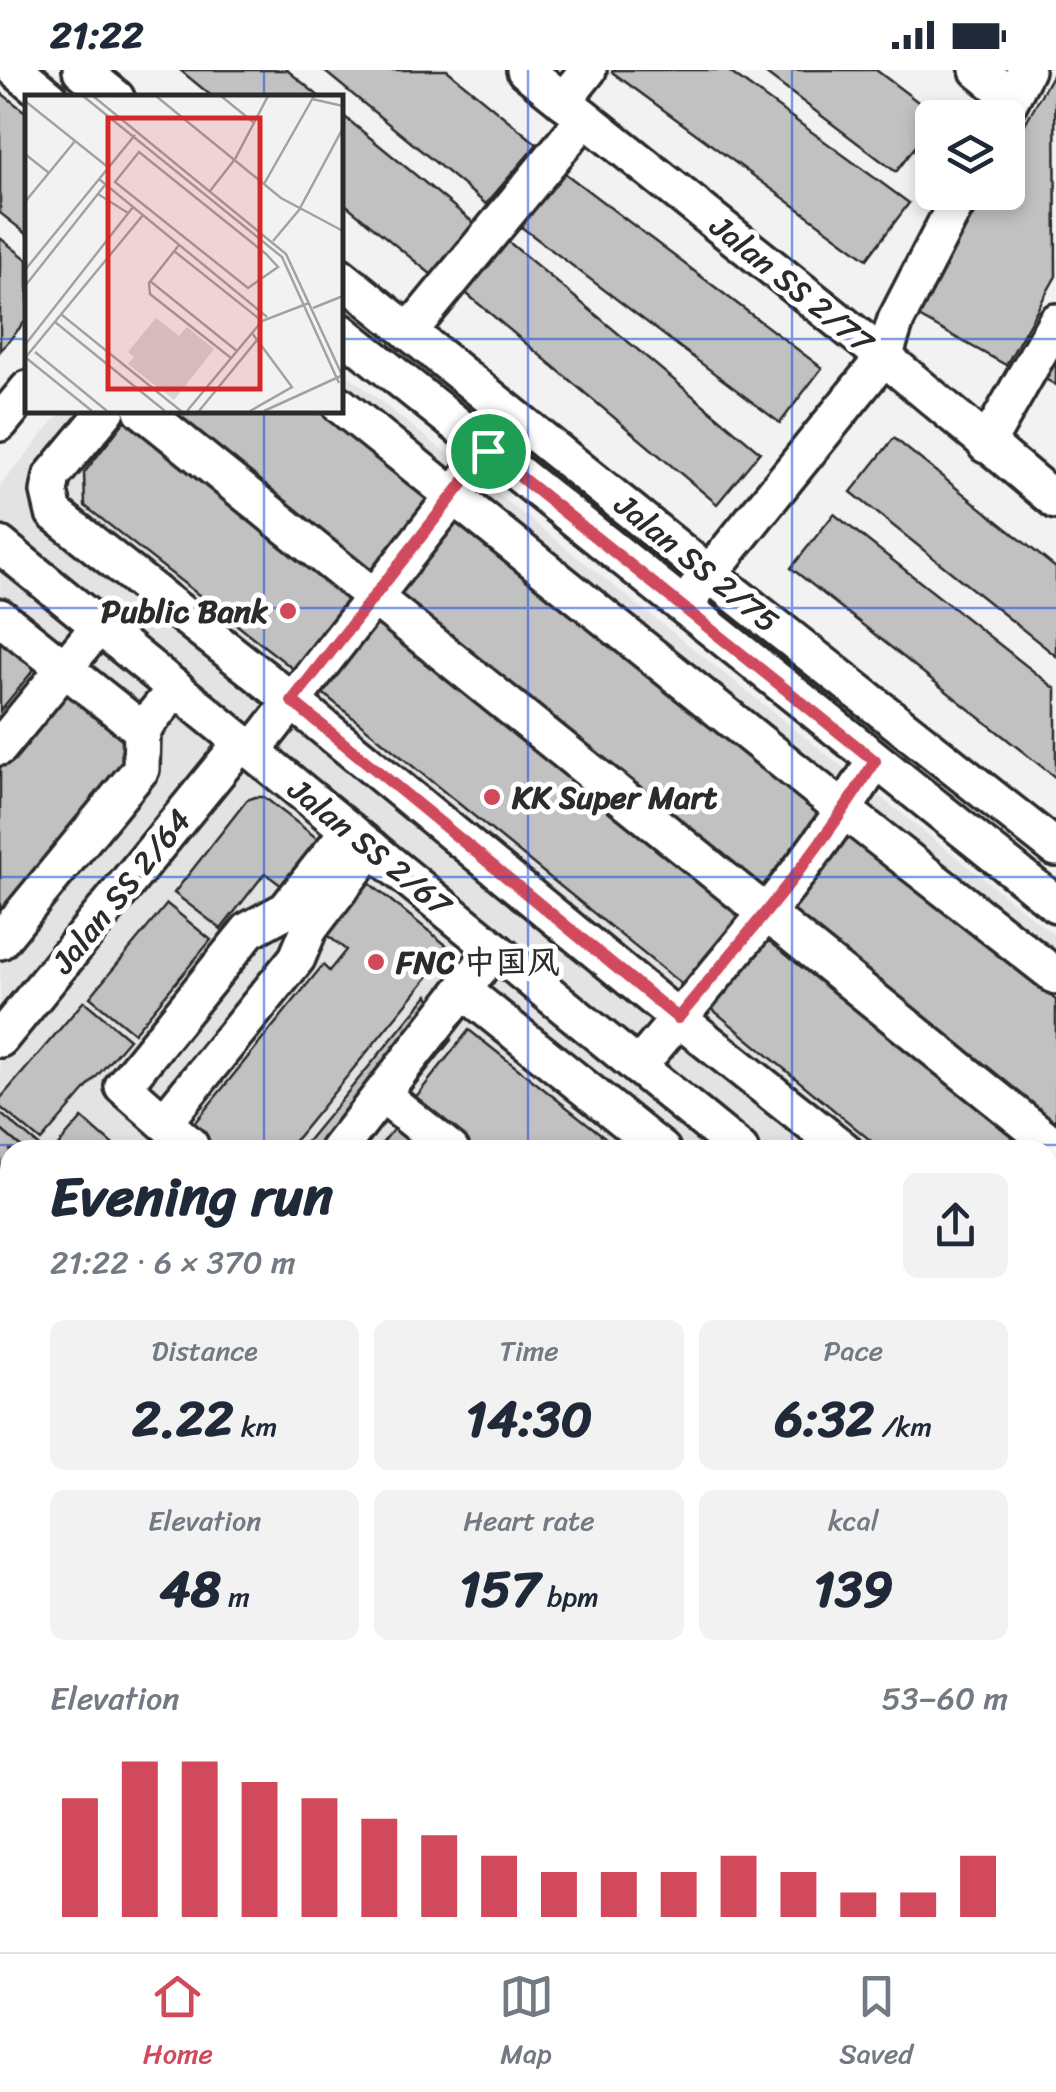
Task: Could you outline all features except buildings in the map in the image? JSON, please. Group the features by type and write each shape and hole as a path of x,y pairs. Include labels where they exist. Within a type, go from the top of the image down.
{"street":[{"path":"16,70 46,95"},
{"name":"Jalan SS 2/77","path":"525,70 884,357 1056,501"},
{"path":"409,332 574,109 588,70"},
{"path":"978,70 1013,95"},
{"path":"87,72 113,95"},
{"path":"683,606 884,357 896,320 953,210"},
{"name":"Jalan SS 2/75","path":"342,278 1056,848"},
{"path":"986,445 1056,322"},
{"name":"Jalan SS 2/75","path":"342,333 1056,904"},
{"path":"342,407 1056,976"},
{"path":"106,412 52,476 49,492 54,512 831,1140"},
{"path":"144,412 1047,1140"},
{"name":"Jalan SS 2/64","path":"0,1039 248,747 292,701 488,451"},
{"name":"Jalan SS 2/67","path":"0,545 728,1140"},
{"path":"0,617 142,730"},
{"path":"0,747 100,626"},
{"path":"0,942 141,769 142,730 176,688"},
{"path":"638,1067 845,811 875,761"},
{"path":"164,1122 297,958 298,920 360,839"},
{"path":"184,1140 123,1086 249,930 298,920"},
{"path":"346,1140 494,950"},
{"path":"464,991 650,1140"},
{"path":"382,1094 439,1140"}],"shaded area":[{"path":"342,371 1056,936 1056,1140 0,1140 0,486 61,412 342,412"}],"place":[{"name":"Public Bank","path":"288,611"},
{"name":"KK Super Mart","path":"492,797"},
{"name":"FNC 中国风","path":"376,962"}],"route":[{"path":"488,451 875,761 845,811 678,1018 292,701 488,451"}]}
